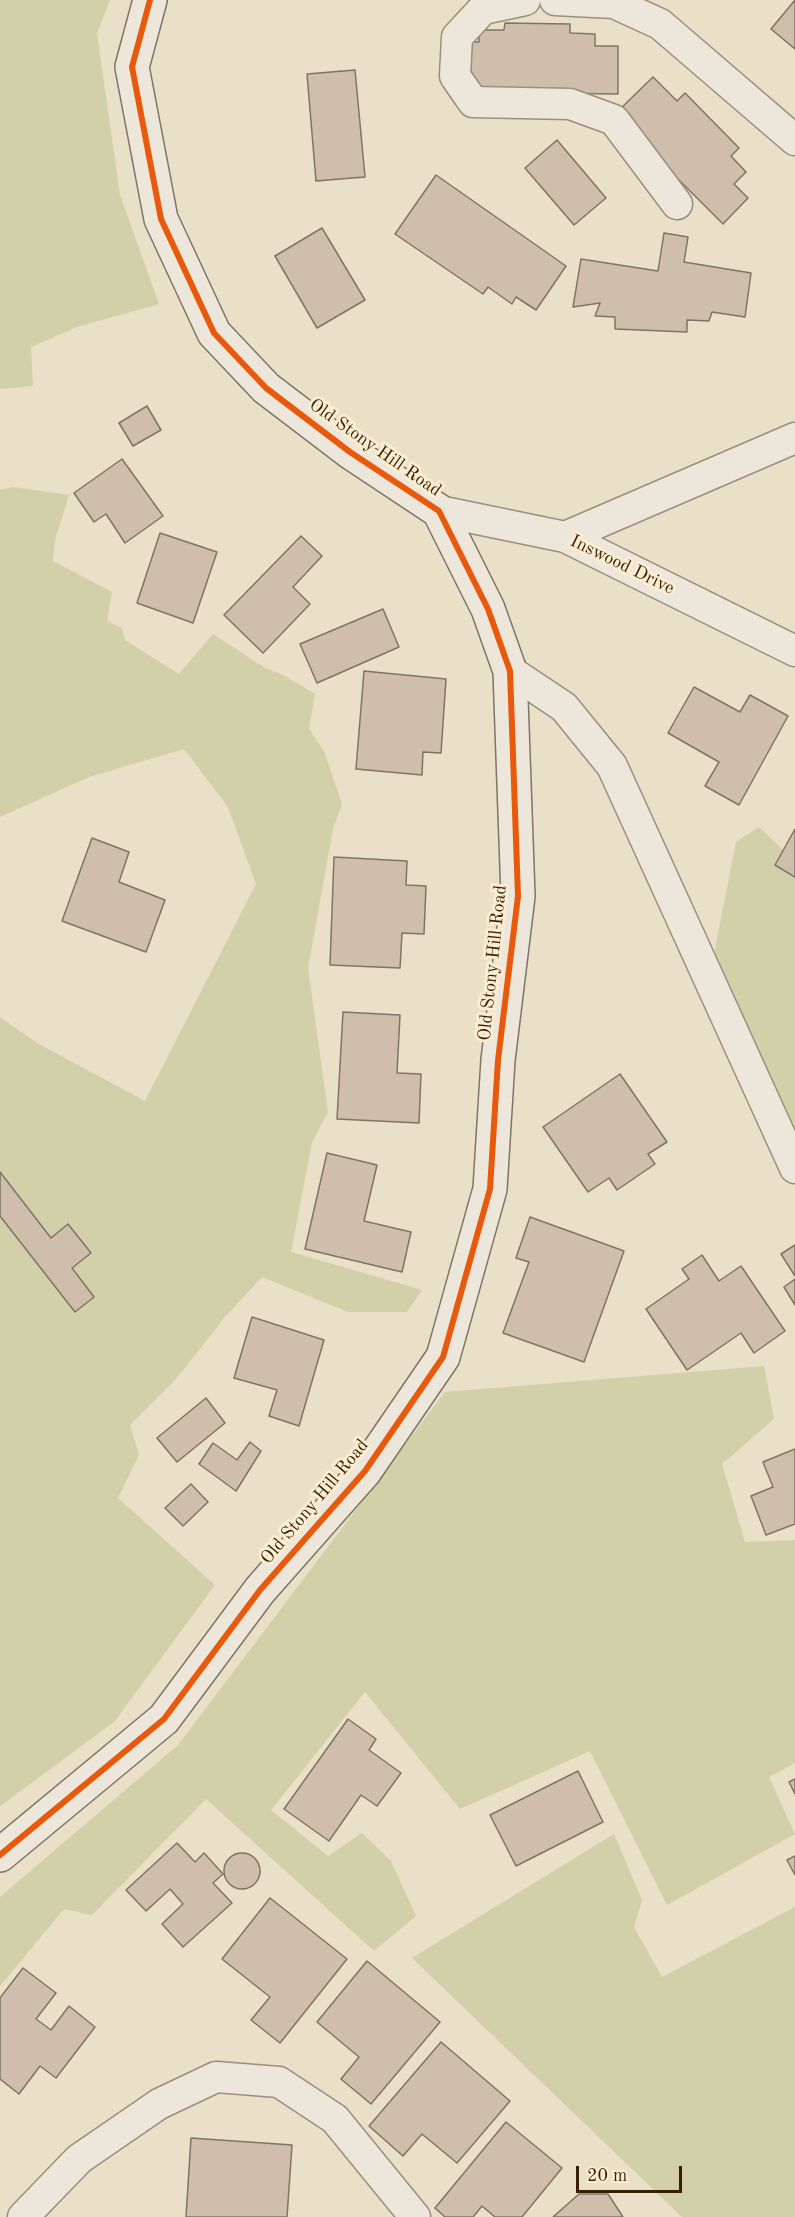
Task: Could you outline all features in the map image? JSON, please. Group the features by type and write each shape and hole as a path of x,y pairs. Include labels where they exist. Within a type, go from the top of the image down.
{"street":[{"name":"Old Stony Hill Road","path":"0,1855 164,1719 260,1590 364,1471 443,1357 490,1188 498,1060 518,896 510,671 488,609 439,511 350,452 266,388 214,333 160,219 132,67 150,0"},
{"path":"525,0 483,9 458,38 454,76 473,102 570,104 614,120 677,204"},
{"path":"555,0 614,3 660,24 795,140"},
{"path":"565,537 795,438"},
{"name":"Inswood Drive","path":"439,511 565,537 795,651"},
{"path":"510,671 564,707 612,766 795,1168"},
{"path":"23,2217 79,2159 159,2104 216,2077 279,2082 335,2120 415,2217"}],"green space":[{"path":"0,0 110,0 97,33 120,195 159,304 77,327 31,347 33,386 0,389"},
{"path":"13,487 69,495 55,540 53,561 112,592 107,621 122,628 125,640 179,674 213,634 265,668 283,675 315,694 309,729 324,751 342,804 333,829 308,968 328,1112 312,1142 291,1252 422,1290 407,1312 348,1312 262,1277 225,1317 176,1379 130,1425 139,1455 118,1498 215,1585 114,1722 0,1806 0,1017 37,1043 145,1101 256,884 228,807 184,749 89,777 0,817 0,490"},
{"path":"759,827 795,861 795,1135 714,954 736,842"},
{"path":"764,1366 774,1419 722,1464 745,1542 795,1540 795,1763 769,1777 795,1834 667,1905 590,1751 460,1809 365,1692 271,1810 328,1856 362,1833 391,1861 416,1916 374,1951 206,1799 92,1915 64,1909 0,1986 0,1897 178,1745 445,1392"},
{"path":"614,1834 642,1900 634,1927 662,1977 795,1907 795,2217 682,2217 412,1958"}],"building":[{"path":"795,0 795,49 771,29"},
{"path":"505,23 570,24 570,33 595,34 595,46 618,46 618,94 468,92 468,42 479,42 479,30 504,30"},
{"path":"355,70 365,177 316,181 307,74"},
{"path":"653,77 677,101 685,93 739,148 731,156 746,172 734,184 748,198 723,224 614,115"},
{"path":"557,140 606,198 574,225 525,168"},
{"path":"436,175 566,266 536,310 516,297 512,304 488,287 483,294 395,234"},
{"path":"322,228 365,300 317,328 275,256"},
{"path":"664,233 688,237 684,262 751,273 745,317 712,312 709,321 687,320 687,332 615,329 615,317 595,316 600,303 573,307 581,259 658,271"},
{"path":"147,406 161,430 133,446 119,423"},
{"path":"122,459 163,516 125,543 106,514 94,522 74,493"},
{"path":"160,533 217,552 193,623 137,603"},
{"path":"301,536 322,556 293,587 310,604 263,653 224,615"},
{"path":"383,609 399,647 317,683 300,644"},
{"path":"364,671 446,679 441,753 423,752 422,775 356,769"},
{"path":"694,687 740,712 750,695 788,716 739,805 705,786 719,762 668,733"},
{"path":"795,829 795,877 775,865"},
{"path":"92,838 129,852 119,882 165,900 146,952 62,921"},
{"path":"334,857 407,861 406,885 426,886 424,934 402,933 400,968 330,965"},
{"path":"343,1012 400,1015 397,1073 421,1074 419,1123 337,1119"},
{"path":"620,1074 667,1142 648,1154 655,1164 617,1190 609,1178 588,1192 543,1127"},
{"path":"327,1153 377,1165 364,1221 411,1232 402,1272 305,1249"},
{"path":"0,1172 51,1238 68,1224 91,1253 72,1268 94,1297 75,1312 0,1216"},
{"path":"530,1217 624,1251 584,1362 503,1333 529,1262 516,1258"},
{"path":"795,1245 795,1276 781,1254"},
{"path":"702,1255 719,1281 741,1266 785,1331 754,1353 741,1333 687,1370 646,1309 689,1279 682,1269"},
{"path":"795,1279 795,1305 784,1287"},
{"path":"252,1317 324,1340 299,1426 269,1416 277,1390 234,1378"},
{"path":"206,1398 225,1423 177,1462 157,1438"},
{"path":"250,1442 261,1451 236,1491 199,1464 213,1443 237,1460"},
{"path":"795,1449 795,1524 766,1535 751,1496 773,1487 763,1462"},
{"path":"191,1484 208,1502 183,1526 165,1508"},
{"path":"348,1719 376,1739 369,1750 401,1773 377,1806 361,1795 329,1841 284,1809"},
{"path":"578,1771 603,1822 516,1866 490,1815"},
{"path":"795,1779 795,1794 789,1782"},
{"path":"177,1843 195,1862 204,1853 223,1874 213,1883 232,1903 183,1947 162,1924 183,1904 170,1889 146,1911 126,1890"},
{"path":"242,1853 255,1858 260,1871 255,1884 242,1889 229,1884 224,1871 229,1858"},
{"path":"795,1856 795,1875 787,1860"},
{"path":"270,1898 347,1959 280,2043 251,2020 270,1997 222,1959"},
{"path":"367,1961 440,2022 371,2104 341,2079 359,2057 317,2022"},
{"path":"23,1968 56,1993 36,2019 51,2030 69,2006 95,2027 56,2078 40,2066 19,2094 0,2079 0,1998"},
{"path":"441,2042 510,2101 457,2163 422,2134 403,2156 369,2126"},
{"path":"506,2122 562,2168 522,2217 495,2217 482,2206 473,2217 445,2217 435,2208"},
{"path":"191,2138 292,2145 287,2217 186,2217"},
{"path":"579,2194 608,2194 623,2217 553,2217"}],"cycle path":[{"path":"0,1855 164,1719 260,1590 365,1471 443,1357 490,1189 498,1060 518,896 510,671 488,609 439,511 350,452 266,388 214,333 161,219 132,67 150,0"}]}
